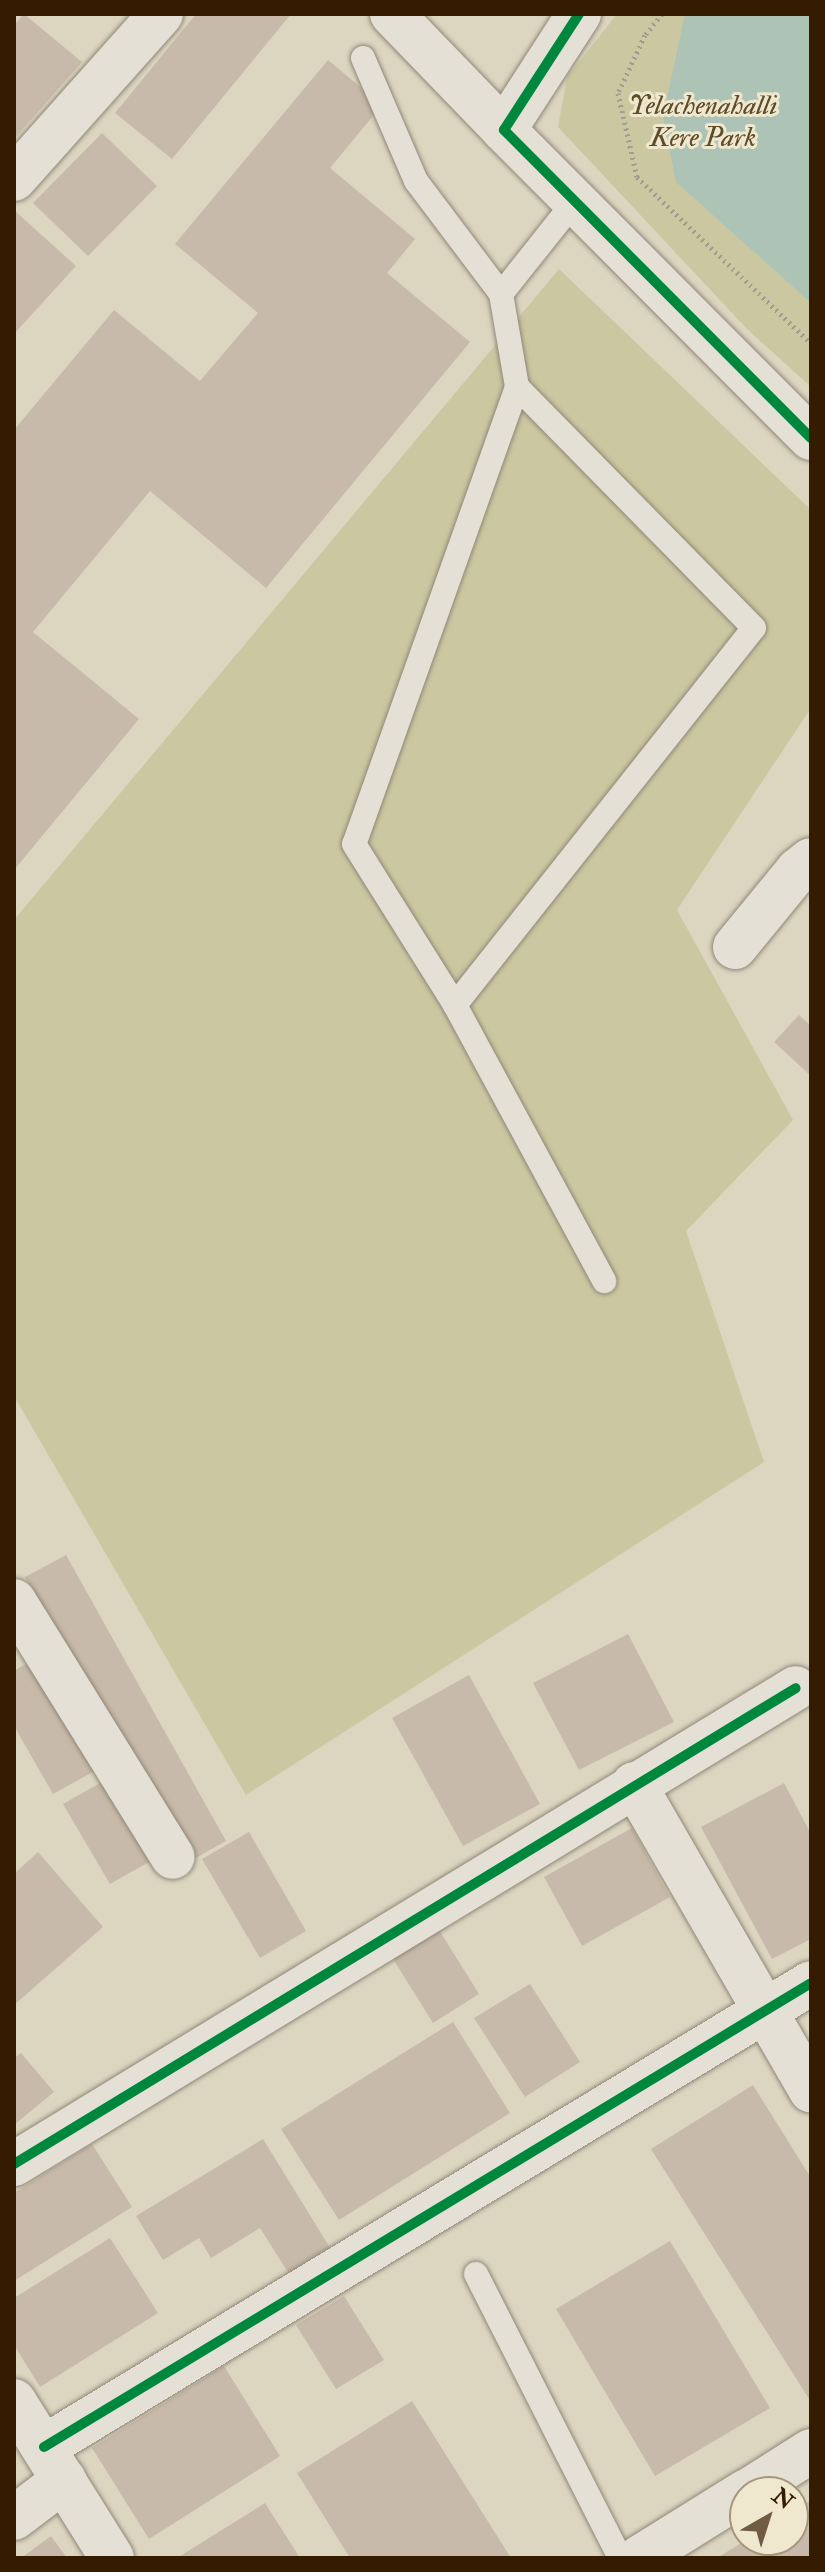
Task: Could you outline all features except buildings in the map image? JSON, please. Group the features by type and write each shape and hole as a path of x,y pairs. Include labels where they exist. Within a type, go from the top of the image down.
{"street":[{"path":"14,179 161,14"},
{"path":"392,14 811,438"},
{"path":"504,130 579,14"},
{"path":"735,947 798,870 811,860"},
{"path":"14,1601 173,1857"},
{"path":"14,2164 796,1688"},
{"path":"634,1784 811,2090"},
{"path":"14,2518 54,2464 811,1983"},
{"path":"14,2401 112,2558"},
{"path":"771,2476 811,2451"},
{"path":"639,2558 729,2502"}],"lane":[{"path":"363,58 416,181 501,294 517,387 354,844 455,1005 604,1281"},
{"path":"501,294 575,201"},
{"path":"455,1005 754,628 517,387"},
{"path":"476,2274 620,2558"}],"path":[{"path":"662,14 645,35 618,93 637,177 811,343"}],"green space":[{"name":"Yelachenahalli Kere Park","path":"617,14 811,14 811,387 747,329 558,127 567,77"},
{"path":"559,269 811,510 811,708 677,910 793,1120 686,1231 764,1462 246,1795 14,1396 14,920"}],"shaded area":[{"path":"685,14 811,14 811,303 676,182 663,117"}],"cycle path":[{"path":"579,14 504,130 811,438"},
{"path":"14,2164 796,1688"},
{"path":"44,2447 811,1983"}]}
